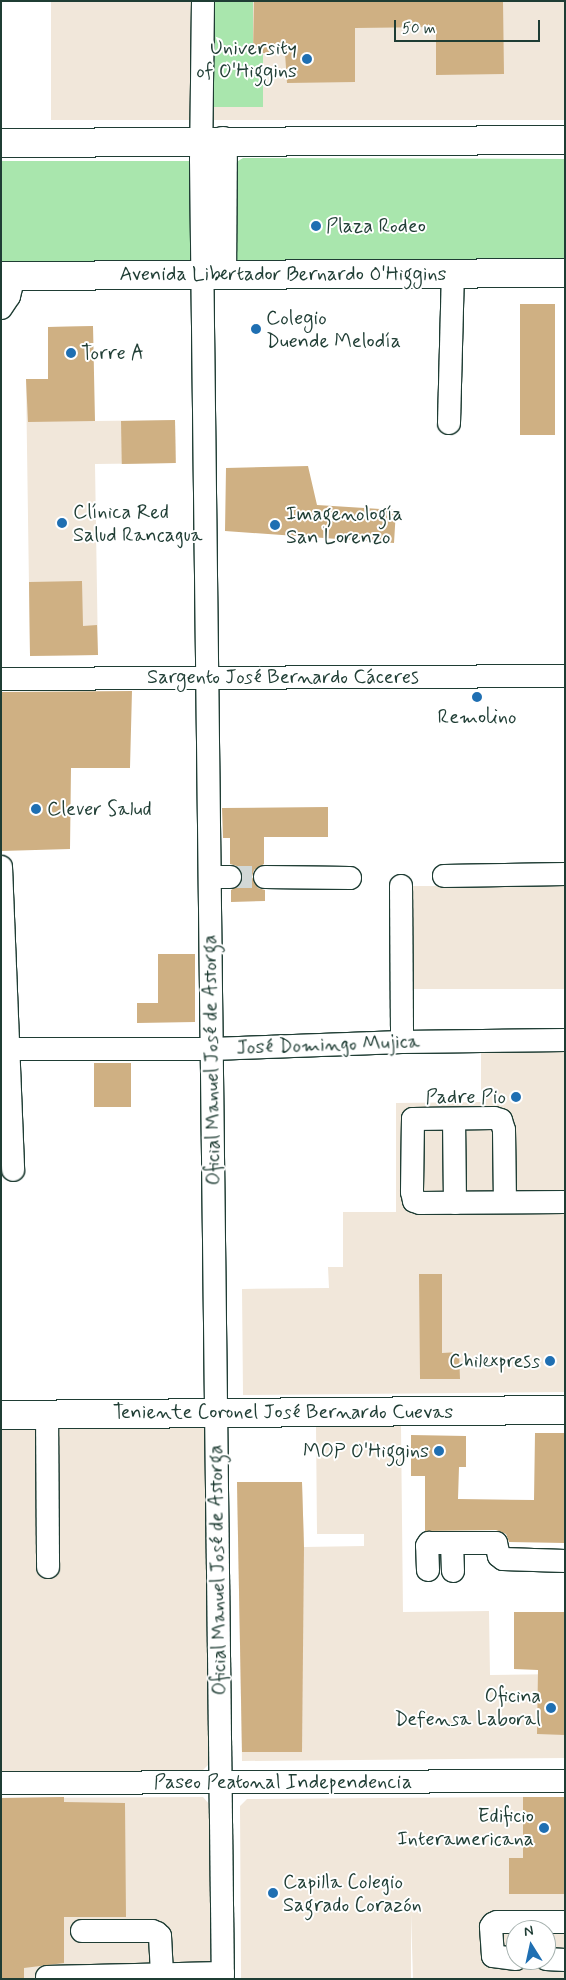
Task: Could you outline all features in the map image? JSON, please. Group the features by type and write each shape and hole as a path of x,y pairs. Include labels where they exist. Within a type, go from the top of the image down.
{"main road":[{"path":"1,143 565,140"},
{"path":"212,141 212,275"},
{"name":"Avenida Libertador Bernardo O'Higgins","path":"8,276 565,274"},
{"name":"Teniente Coronel José Bernardo Cuevas","path":"1,1415 565,1410"}],"street":[{"path":"203,1 212,141"},
{"path":"449,422 453,274"},
{"name":"Oficial Manuel José de Astorga","path":"212,275 207,677 220,877 212,1050 223,1976"},
{"path":"1,308 9,296 8,276"},
{"name":"Sargento José Bernardo Cáceres","path":"1,679 565,676"},
{"path":"1,867 5,1049 12,1170"},
{"path":"444,876 565,874"},
{"path":"265,877 350,878"},
{"path":"401,886 402,1042"},
{"name":"José Domingo Mujica","path":"5,1049 212,1050 402,1042 565,1040"},
{"path":"505,1202 501,1120 494,1118 413,1119 411,1124 412,1192 414,1201 420,1203 565,1202"},
{"path":"454,1119 455,1203"},
{"path":"47,1414 48,1566"},
{"path":"452,1543 453,1571"},
{"path":"428,1570 427,1544 497,1544 499,1556 503,1559 565,1561"},
{"name":"Paseo Peatonal Independencia","path":"1,1783 565,1781"},
{"path":"506,1922 497,1922 491,1927 493,1956 506,1958"},
{"path":"82,1931 152,1930 160,1936 162,1974"},
{"path":"47,1977 162,1974 223,1976"}],"shaded area":[{"name":"University of O'Higgins","path":"51,1 565,1 565,120 51,120"},
{"name":"Clínica Red Salud Rancagua","path":"93,326 94,421 175,420 176,463 95,464 98,655 30,656 26,379 48,379 48,327"},
{"path":"407,886 565,886 565,989 407,989"},
{"path":"481,1052 565,1052 565,1392 243,1395 242,1289 329,1288 328,1267 343,1267 343,1212 396,1212 396,1103 481,1102"},
{"path":"205,1426 209,1764 202,1771 1,1772 1,1430"},
{"path":"316,1426 401,1426 403,1612 489,1611 490,1675 565,1674 565,1758 242,1761 237,1482 302,1482 304,1547 364,1546 364,1534 317,1534"},
{"path":"203,1797 210,1805 210,1979 1,1979 1,1798"},
{"path":"523,1797 523,1858 509,1858 509,1894 565,1894 565,1979 413,1979 411,1913 411,1979 241,1979 240,1806 247,1799"}],"green space":[{"path":"212,1 253,1 253,53 263,53 263,107 213,107"},
{"path":"243,158 565,159 565,264 229,264 235,163"},
{"path":"1,161 191,161 191,268 1,268"}],"building":[{"path":"254,1 503,1 504,74 436,75 436,27 355,28 355,82 287,83 285,53 253,53"},
{"path":"520,304 555,304 555,435 520,435"},
{"name":"Torre A","path":"93,326 95,421 28,422 26,379 48,379 48,327"},
{"path":"175,420 176,463 122,464 121,421"},
{"path":"308,466 317,505 396,510 394,543 225,531 226,468"},
{"path":"82,581 83,626 97,625 98,655 30,656 29,582"},
{"name":"Clever Salud","path":"132,691 130,768 71,768 70,849 1,851 1,692"},
{"path":"328,807 328,837 264,837 264,864 254,870 252,877 258,888 265,890 265,901 231,902 231,890 241,884 243,877 237,866 230,864 230,838 223,838 222,808"},
{"path":"158,954 195,954 195,1022 137,1023 137,1003 158,1003"},
{"path":"94,1063 131,1063 131,1107 94,1107"},
{"path":"419,1274 442,1274 442,1353 459,1352 460,1379 420,1379"},
{"path":"535,1433 565,1433 565,1543 509,1542 506,1534 496,1530 425,1531 425,1476 411,1476 411,1435 466,1436 466,1467 459,1467 458,1499 534,1500"},
{"path":"237,1482 302,1482 304,1547 302,1752 242,1752"},
{"path":"514,1612 565,1612 565,1735 537,1734 538,1670 514,1669"},
{"path":"64,1797 64,1802 125,1803 126,1917 64,1917 64,1963 24,1968 24,1979 1,1979 1,1798"},
{"name":"Edificio Interamericana","path":"523,1797 565,1797 565,1894 509,1894 509,1858 523,1858"}],"tunnel":[{"path":"230,877 265,877"}],"place":[{"name":"University of O'Higgins","path":"307,59"},
{"name":"Plaza Rodeo","path":"316,226"},
{"name":"Colegio Duende Melodía","path":"256,329"},
{"name":"Torre A","path":"71,353"},
{"name":"Clínica Red Salud Rancagua","path":"62,523"},
{"name":"Imagenología San Lorenzo","path":"275,525"},
{"name":"Remolino","path":"477,697"},
{"name":"Clever Salud","path":"36,809"},
{"name":"Padre Pio","path":"516,1097"},
{"name":"Chilexpress","path":"550,1361"},
{"name":"MOP O'Higgins","path":"439,1451"},
{"name":"Oficina Defensa Laboral","path":"551,1708"},
{"name":"Edificio Interamericana","path":"544,1828"},
{"name":"Capilla Colegio Sagrado Corazón","path":"273,1893"}]}
